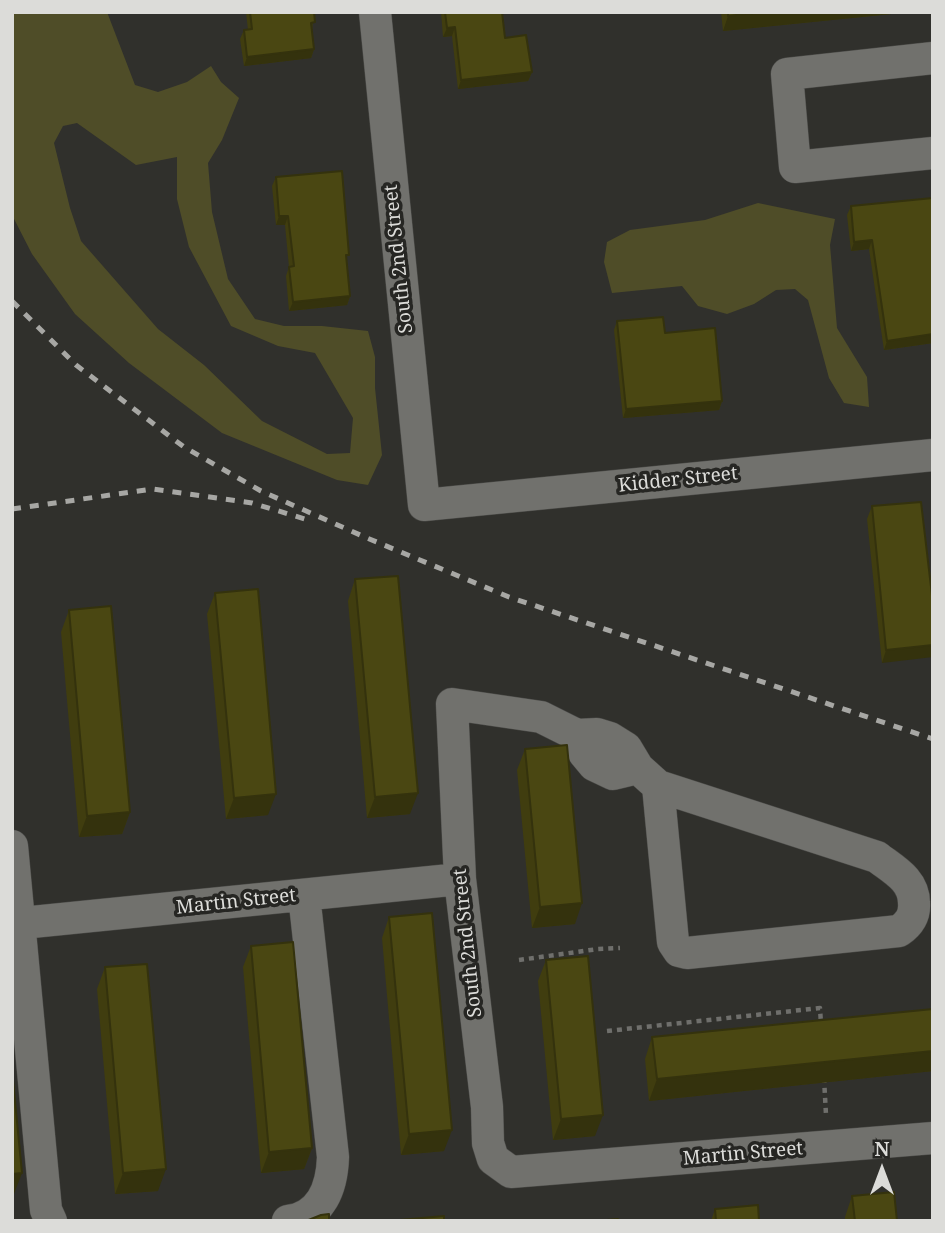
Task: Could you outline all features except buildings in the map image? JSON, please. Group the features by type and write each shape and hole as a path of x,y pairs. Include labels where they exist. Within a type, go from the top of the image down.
{"street":[{"name":"South 2nd Street","path":"375,12 424,505"},
{"path":"933,58 787,74 795,167 933,153"},
{"name":"Kidder Street","path":"424,505 933,455"},
{"name":"South 2nd Street","path":"511,1172 493,1159 488,1143 485,1094 460,879 452,704 541,716 577,735 584,753 594,765 613,774 648,777"},
{"path":"648,777 877,857 902,876 913,890 915,908 909,923 899,931 687,953 679,951 673,942 648,777"},
{"path":"12,846 16,924 46,1210 51,1221"},
{"name":"Martin Street","path":"16,924 460,879"},
{"path":"288,1221 300,1219 320,1204 328,1190 333,1166 304,895"},
{"name":"Martin Street","path":"511,1172 933,1138"}],"path":[{"path":"519,960 620,948"},
{"path":"607,1031 820,1008 821,1035"},
{"path":"824,1077 826,1118"}],"shaded area":[{"path":"12,12 107,12 135,85 158,92 187,82 211,66 221,82 239,98 222,140 208,163 212,212 228,279 255,319 284,326 322,326 368,331 375,357 375,388 382,455 368,485 337,480 222,433 129,363 75,314 32,254 12,215","holes":["77,123 136,165 177,157 177,199 189,247 231,326 278,346 315,353 353,418 350,453 327,454 262,421 204,365 158,329 81,241 54,143 63,126"]},
{"path":"758,203 835,219 830,245 837,328 867,377 869,407 844,403 829,378 808,300 795,289 776,290 754,304 727,314 698,306 682,286 612,293 604,262 607,242 630,230 705,220"}],"railway":[{"path":"12,301 76,365 184,447 261,491 509,597 933,739"},
{"path":"12,509 153,489 252,503 305,519"}]}
